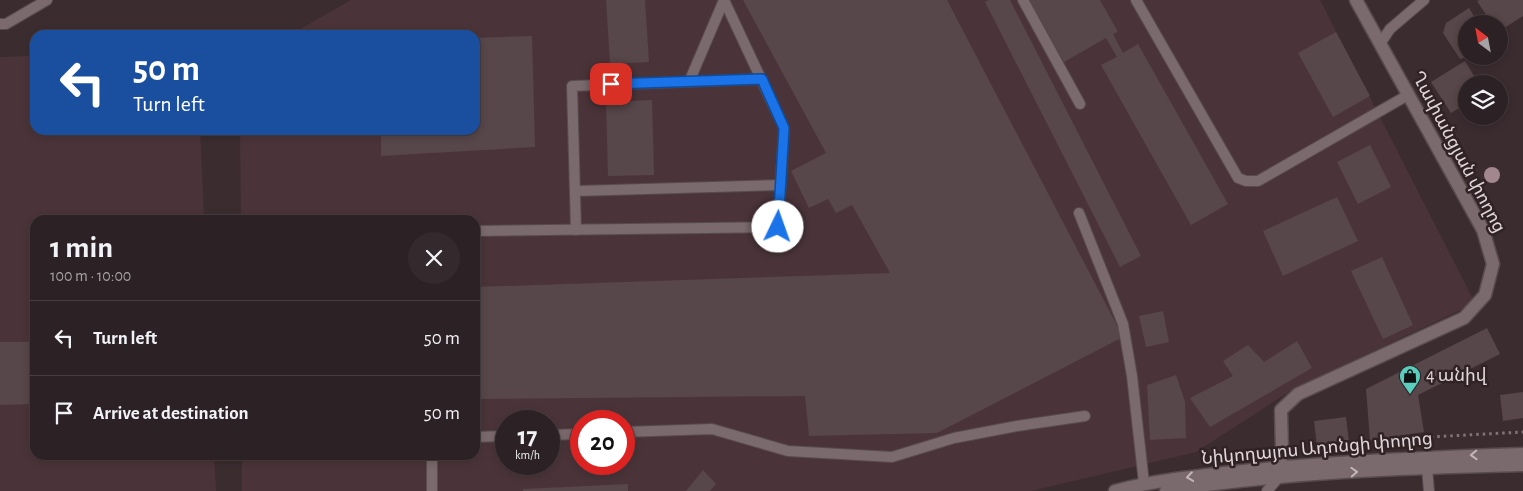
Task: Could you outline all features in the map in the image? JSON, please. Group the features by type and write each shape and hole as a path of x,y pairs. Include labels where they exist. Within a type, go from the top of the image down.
{"street":[{"name":"Ղափանցյան փողոց","path":"1280,472 1282,450 1281,410 1298,394 1464,318 1485,295 1493,264 1483,230 1356,0"},
{"name":"Նիկողայոս Ադոնցի փողոց","path":"1166,491 1280,472 1426,457 1523,454"},
{"name":"Նիկողայոս Ադոնցի փողոց","path":"1114,491 1144,483 1199,475 1523,465"}],"lane":[{"path":"0,24 6,24 47,0"},
{"path":"480,231 778,227 784,128 724,0"},
{"path":"689,82 724,0"},
{"path":"1023,0 1080,104"},
{"path":"1136,0 1238,178 1246,181 1258,180 1408,95"},
{"path":"1380,44 1390,29 1424,0"},
{"path":"576,230 572,86 762,79"},
{"path":"576,191 781,185"},
{"path":"1079,213 1122,324 1132,376 1144,483"},
{"path":"635,432 712,429 788,451 892,457 954,438 1085,416"},
{"path":"480,437 495,436"},
{"path":"432,460 432,491"},
{"path":"1427,468 1429,491"},
{"path":"1267,491 1280,472"}],"shaded area":[{"path":"351,0 1320,0 1475,303 1293,389 1196,452 1031,491 242,491 242,460 480,460 480,215 241,215 240,135 480,135 480,30 299,30"},
{"path":"30,56 30,135 200,135 204,215 30,215 30,460 214,460 216,491 0,491 0,57"}],"building":[{"path":"606,0 645,0 649,62 610,64"},
{"path":"743,0 947,0 1123,337 937,433 809,436 805,396 480,399 480,287 890,273 852,205 836,213 828,199 809,208 791,171 826,153"},
{"path":"989,0 1010,0 1141,256 1120,267 985,2"},
{"path":"1029,0 1100,0 1118,32 1113,34 1123,53 1138,44 1228,204 1191,225 1101,65 1117,57 1106,38 1064,62"},
{"path":"1523,0 1523,16 1508,26 1508,15 1486,15 1477,1"},
{"path":"1469,8 1473,15 1458,15"},
{"path":"1458,15 1458,56 1443,33 1446,23"},
{"path":"1336,32 1370,96 1333,117 1298,53"},
{"path":"532,36 535,147 381,156 381,135 480,135 480,38"},
{"path":"1459,65 1467,65 1474,75 1458,75 1458,109 1451,113 1431,82"},
{"path":"652,100 654,175 608,176 606,102"},
{"path":"1370,145 1391,187 1358,204 1337,162"},
{"path":"1337,197 1358,241 1283,276 1263,231"},
{"path":"1382,257 1413,325 1383,339 1351,271"},
{"path":"1163,311 1169,342 1146,347 1139,316"},
{"path":"1487,328 1500,354 1418,395 1424,432 1370,440 1366,389"},
{"path":"1297,341 1312,368 1210,427 1190,398 1233,376 1223,361 1248,345 1264,362"},
{"path":"0,342 30,342 30,404 0,405"},
{"path":"1176,375 1185,402 1186,438 1150,440 1147,385"},
{"path":"1523,392 1523,418 1503,421 1500,395"},
{"path":"1346,417 1349,442 1317,446 1314,421"},
{"path":"703,470 716,484 710,491 686,491"},
{"path":"628,484 628,491 523,491 523,489"}],"place":[{"name":"4 անիվ","path":"1410,395"}],"route":[{"path":"611,84 762,79 784,128 778,227"}]}
